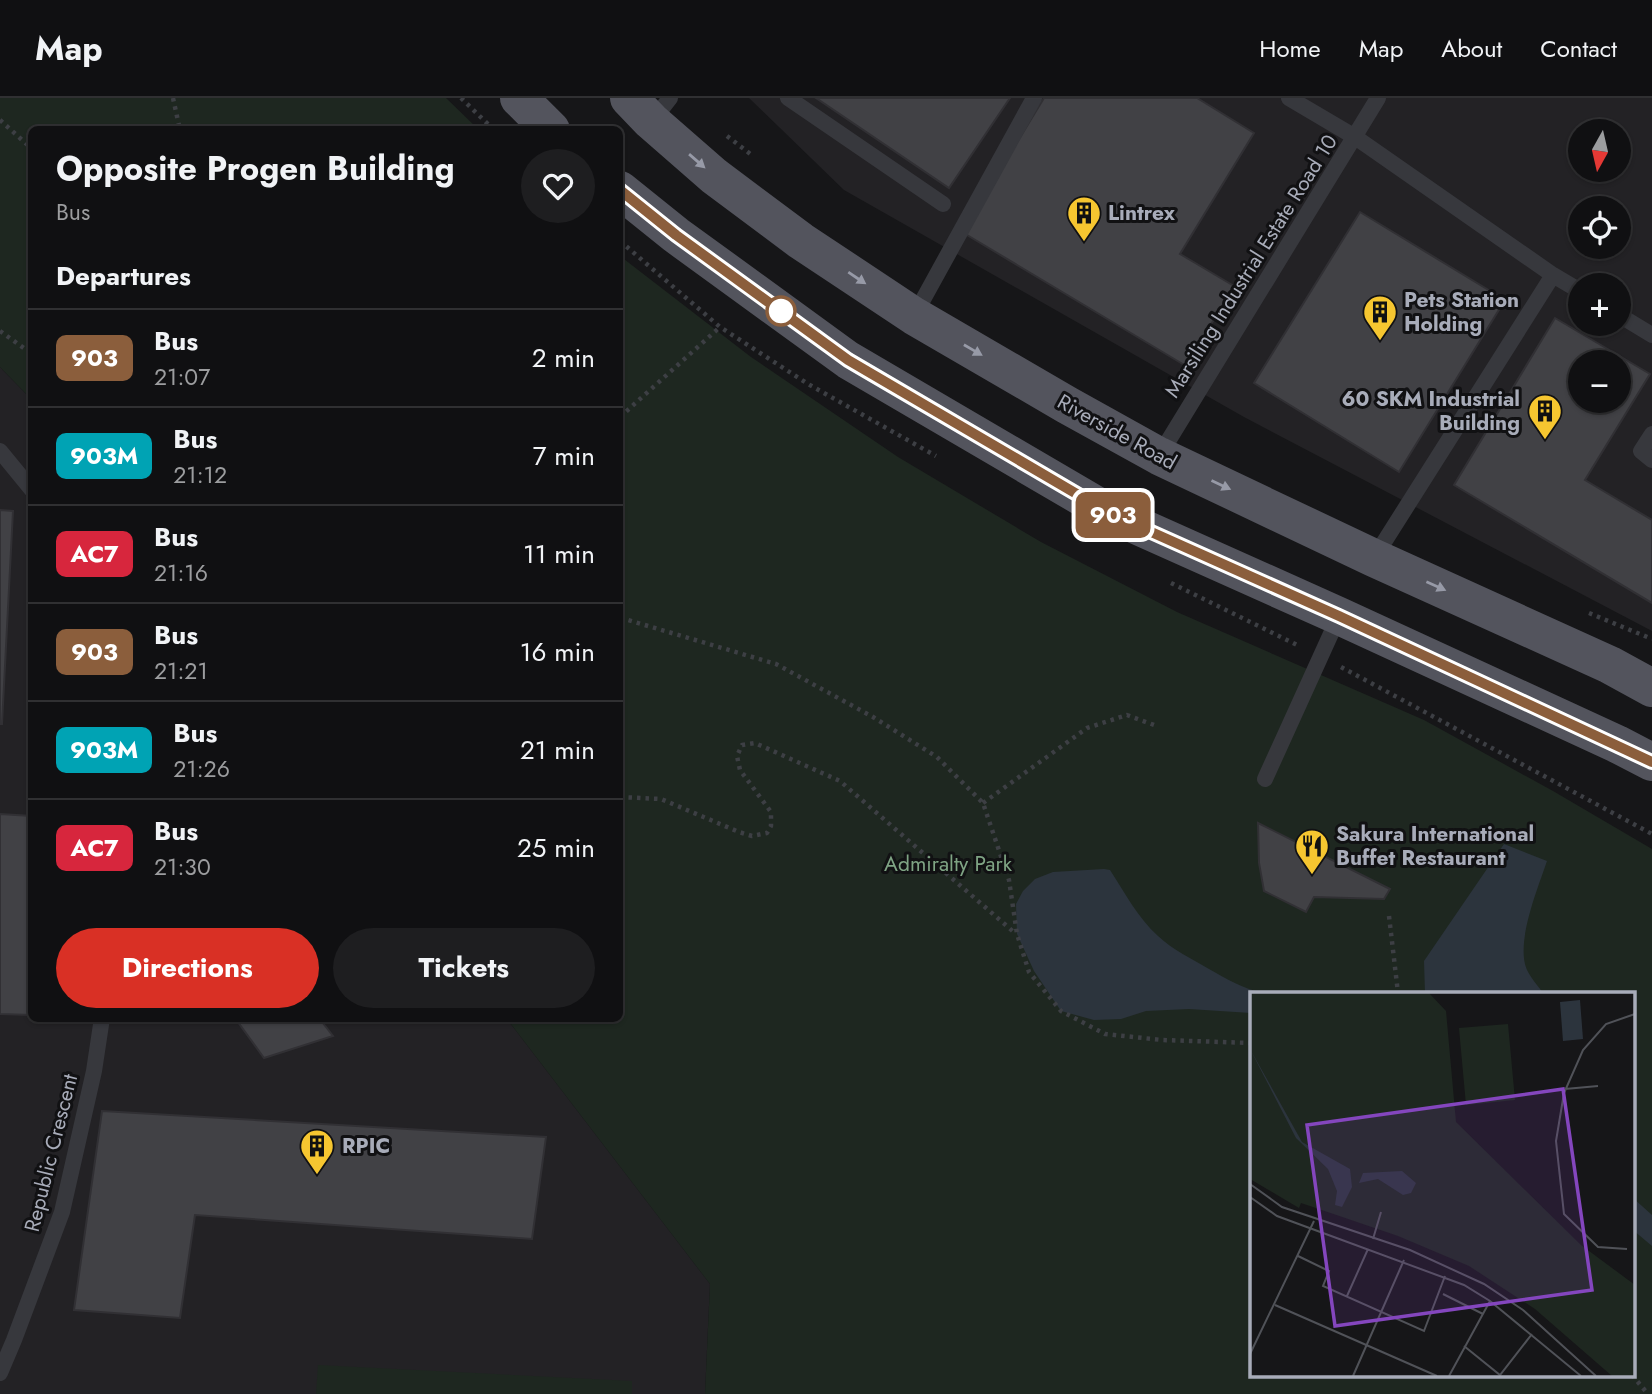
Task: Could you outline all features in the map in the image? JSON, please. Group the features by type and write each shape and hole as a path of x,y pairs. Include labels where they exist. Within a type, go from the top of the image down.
{"main road":[{"path":"519,98 547,126"},
{"name":"Riverside Road","path":"650,106 714,176 801,241 914,316 1067,405 1159,456 1374,558 1610,665 1652,688"},
{"path":"623,192 676,235 848,360 1111,514 1339,616 1652,762"}],"lane":[{"path":"788,98 943,204"},
{"path":"914,316 1034,98"},
{"path":"1289,98 1355,137 1568,284"},
{"name":"Marsiling Industrial Estate Road 10","path":"1159,456 1378,98"},
{"path":"1374,558 1553,275"},
{"path":"1631,322 1652,335"},
{"path":"1652,434 1641,452 1652,460"},
{"path":"0,451 28,485"},
{"path":"1265,779 1339,616"},
{"name":"Republic Crescent","path":"0,1373 62,1212 94,1071 101,1022"}],"path":[{"path":"173,98 179,126"},
{"path":"461,98 490,126"},
{"path":"0,120 28,145"},
{"path":"721,131 762,164"},
{"path":"623,414 720,327"},
{"path":"0,331 28,351"},
{"path":"1577,608 1652,639"},
{"path":"623,620 776,664 873,717 937,757 983,803 1009,880 1017,934 1029,972 1061,1011 1105,1034 1162,1040 1250,1043"},
{"path":"1372,684 1652,834"},
{"path":"983,803 1087,728 1128,715 1154,725"},
{"path":"623,797 661,799 739,832 752,836 767,833 771,825 771,812 740,770 737,757 741,745 754,743 840,781 1017,934"},
{"path":"1389,916 1398,992"},
{"path":"1633,1376 1648,1394"}],"shaded area":[{"path":"749,98 1652,98 1652,631 1244,417 844,190"},
{"path":"0,367 28,396 28,1022 509,1022 710,1284 705,1394 0,1394"},
{"path":"1504,844 1547,861 1529,916 1524,945 1527,970 1542,992 1425,992 1424,961"},
{"path":"1110,870 1138,913 1164,941 1229,980 1260,992 1250,992 1250,1013 1189,1009 1146,1011 1121,1019 1094,1020 1061,1011 1034,971 1017,934 1016,904 1023,891 1035,879 1053,872"},
{"path":"1634,1199 1652,1215 1652,1246 1634,1231"}],"green space":[{"path":"0,98 446,98 475,126 28,126 28,396 0,367"},
{"name":"Admiralty Park","path":"623,258 751,357 898,457 1041,542 1177,612 1424,720 1652,849 1652,1394 705,1394 710,1284 509,1022 623,1022"},
{"path":"318,1365 632,1381 632,1394 316,1394"}],"building":[{"path":"816,98 1010,98 949,188"},
{"name":"Lintrex","path":"1044,98 1197,98 1254,133 1180,254 1234,286 1186,366 962,232"},
{"name":"Pets Station Holding","path":"1360,212 1505,300 1399,472 1254,383"},
{"name":"60 SKM Industrial Building","path":"1555,318 1568,326 1568,336 1586,336 1609,350 1568,350 1568,413 1626,413 1585,480 1652,520 1652,603 1454,485"},
{"name":"60 SKM Industrial Building","path":"1631,363 1650,374 1631,405"},
{"path":"0,510 13,511 2,724 0,724"},
{"path":"0,814 28,816 28,1015 0,1014"},
{"name":"Sakura International Buffet Restaurant","path":"1258,823 1390,889 1384,899 1314,897 1306,912 1264,891 1259,863"},
{"path":"238,1022 322,1022 333,1036 264,1058"},
{"name":"RPIC","path":"102,1111 546,1137 532,1239 195,1215 180,1318 74,1310"}],"bus line":[{"name":"903","path":"623,192 676,235 848,360 1111,514 1339,616 1652,762"}],"place":[{"name":"Lintrex","path":"1084,243"},
{"name":"Pets Station Holding","path":"1380,342"},
{"name":"60 SKM Industrial Building","path":"1545,441"},
{"name":"Sakura International Buffet Restaurant","path":"1312,876"},
{"name":"RPIC","path":"317,1176"}]}
